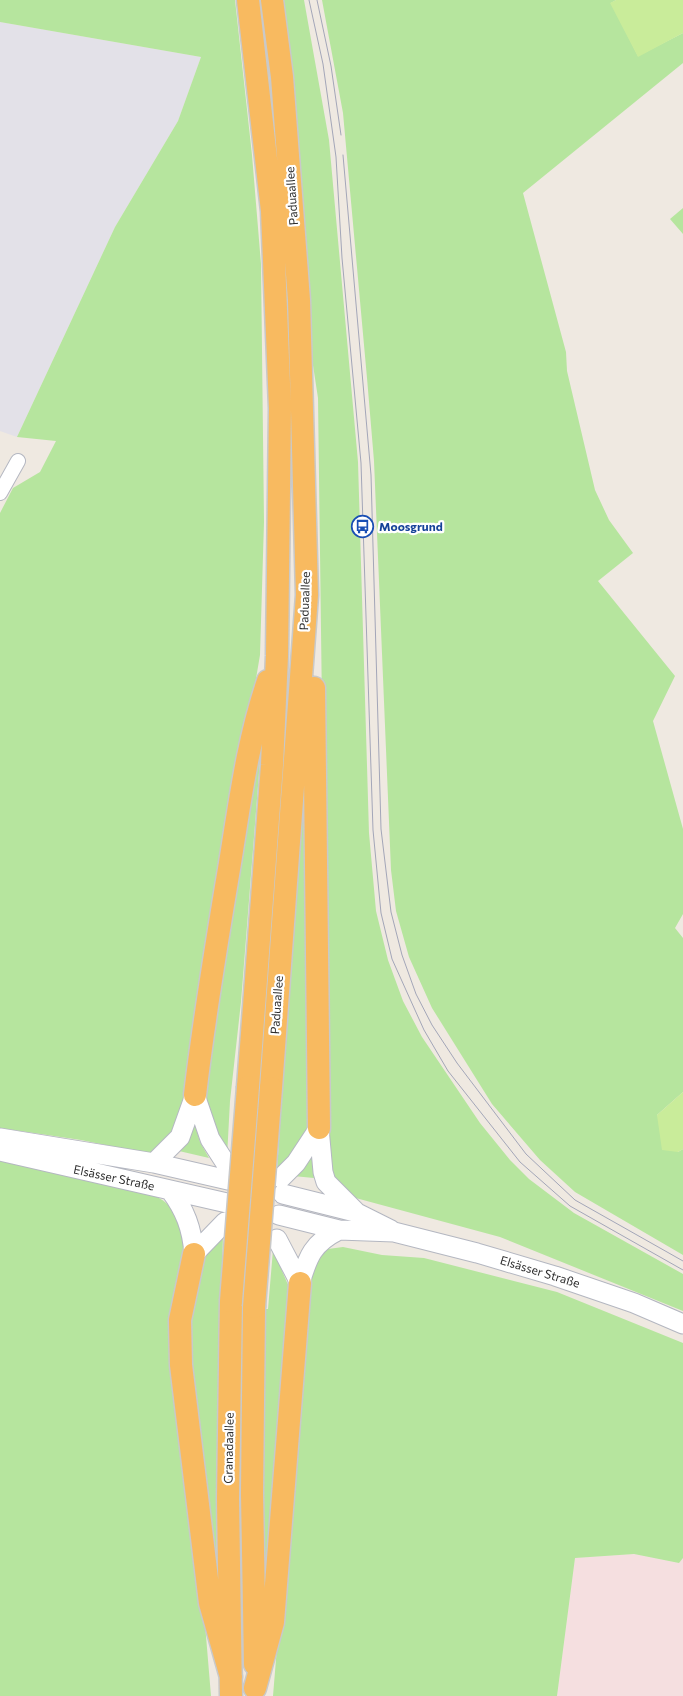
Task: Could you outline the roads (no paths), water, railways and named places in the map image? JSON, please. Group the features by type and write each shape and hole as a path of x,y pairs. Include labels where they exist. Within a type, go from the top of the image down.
{"highway":[{"name":"Paduaallee","path":"228,1191 248,1087 272,765 277,656 280,408 272,211 248,0"},
{"name":"Paduaallee","path":"272,0 283,86 299,291 307,595 271,1088 277,1197"},
{"path":"307,595 314,674 319,1128"},
{"path":"195,1096 203,1029 252,735 256,715 277,656"},
{"name":"Granadaallee","path":"228,1191 231,1302 228,1499 231,1686"},
{"name":"Granadaallee","path":"256,1692 252,1519 254,1307 277,1197"},
{"path":"194,1254 180,1320 181,1365 210,1603 231,1686"},
{"path":"256,1692 273,1622 300,1282"}],"main road":[{"path":"154,1163 180,1137 195,1096"},
{"path":"194,1254 228,1191 195,1096"},
{"path":"277,1197 319,1128"},
{"path":"319,1128 322,1172 326,1182 355,1212"},
{"name":"Elsässer Straße","path":"0,1138 154,1163 228,1191"},
{"name":"Elsässer Straße","path":"0,1152 170,1190 228,1191"},
{"path":"170,1190 186,1216 193,1234 194,1254"},
{"name":"Elsässer Straße","path":"277,1197 355,1212 394,1232 555,1276 634,1303 683,1324"},
{"name":"Elsässer Straße","path":"277,1197 339,1230 394,1232"},
{"path":"300,1282 307,1259 318,1244 339,1230"},
{"path":"277,1239 300,1282"}],"street":[{"path":"0,494 18,461"}],"tram line":[{"path":"309,0 323,64 336,157 342,258 361,463 373,830 381,913 392,959 424,1030 448,1071 520,1162 570,1206 683,1270"},
{"path":"317,0 331,66 341,135"},
{"path":"343,155 371,475 381,829 391,912 402,955 416,994 432,1025 457,1063 526,1154 575,1200 683,1261"}],"place":[{"name":"Moosgrund","path":"363,527"}]}
